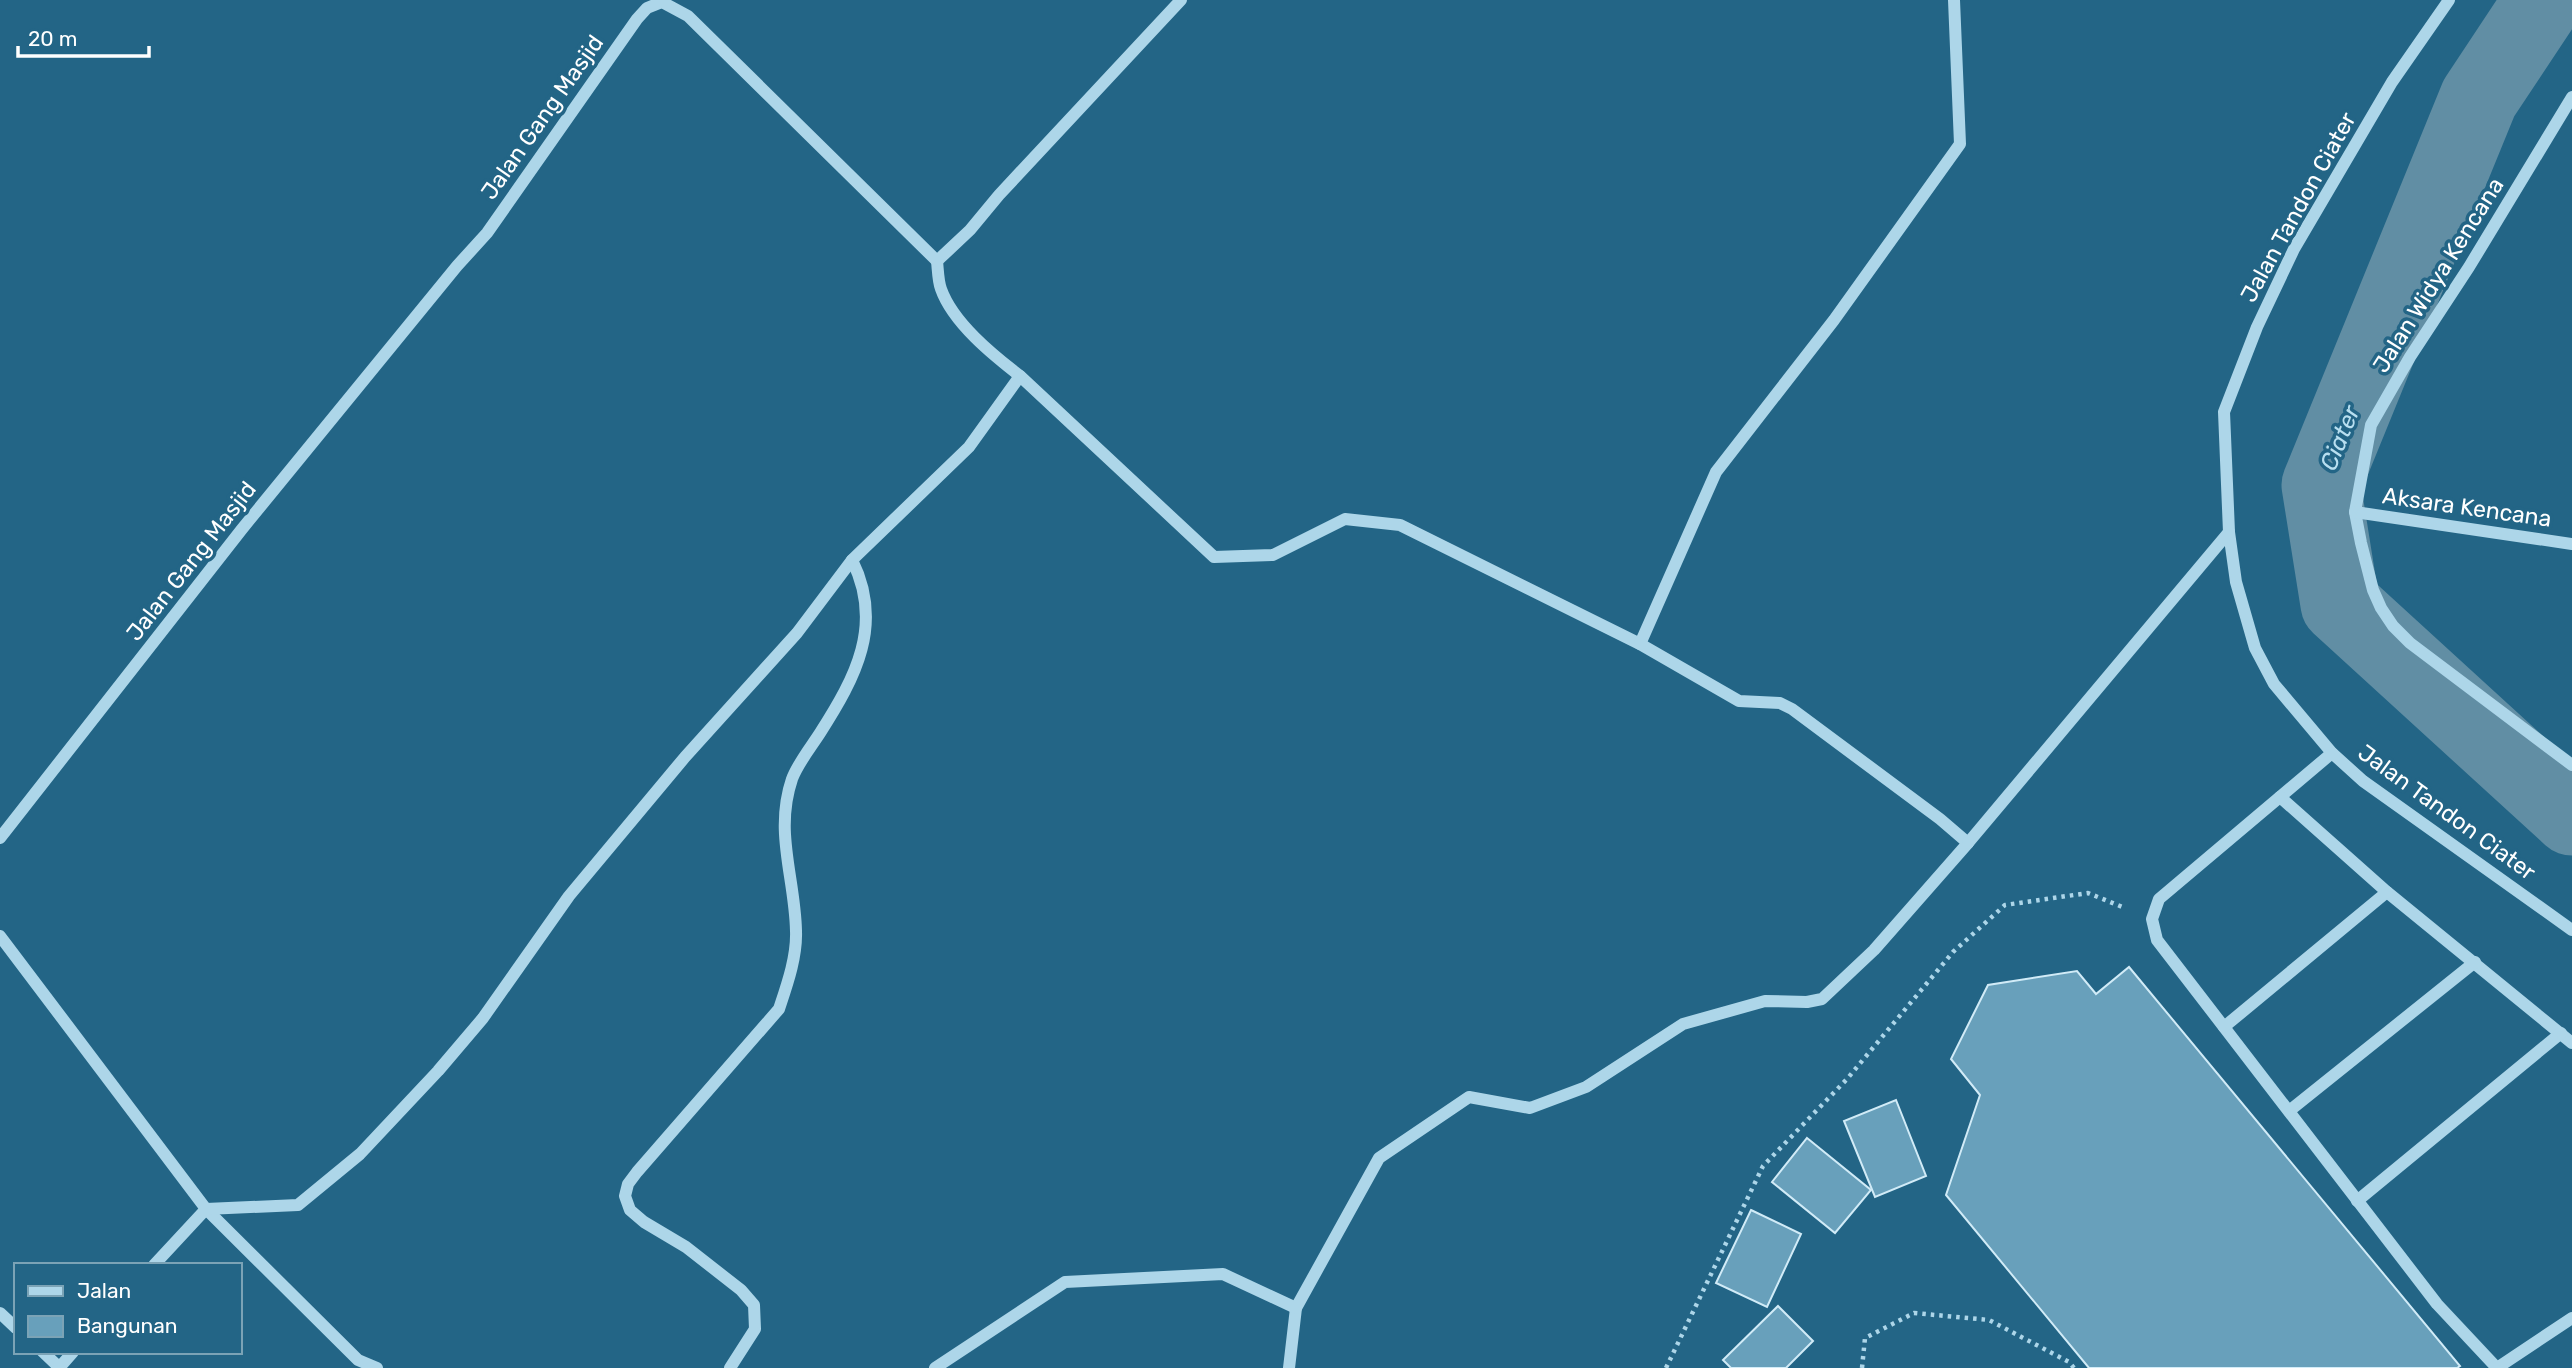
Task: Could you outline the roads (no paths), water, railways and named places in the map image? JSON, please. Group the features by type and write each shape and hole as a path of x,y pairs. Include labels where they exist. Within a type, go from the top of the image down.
{"street":[{"path":"1181,0 1007,186 970,230 937,261 941,289 954,310 991,354 1020,376 1214,557 1273,555 1345,519 1400,526 1640,644 1739,701 1780,704 1792,709 1940,819 1968,844"},
{"path":"1640,644 1716,472 1834,320 1960,144 1954,0"},
{"name":"Jalan Tandon Ciater","path":"2449,0 2392,82 2294,249 2257,327 2224,412 2229,532 2236,582 2255,648 2274,684 2332,753 2363,781 2572,930"},
{"name":"Jalan Gang Masjid","path":"0,838 242,529 457,265 487,233 647,8 662,2 688,16 937,261"},
{"name":"Jalan Widya Kencana","path":"2572,97 2469,267 2410,357 2371,425 2355,512 2372,590 2393,626 2410,643 2572,765"},
{"path":"156,1263 206,1209 298,1205 360,1154 438,1071 483,1018 569,896 685,757 797,633 852,560 969,447 1020,376"},
{"name":"Aksara Kencana","path":"2355,512 2572,544"},
{"path":"1289,1368 1296,1308 1379,1157 1469,1097 1530,1108 1586,1087 1683,1024 1765,1001 1807,1002 1822,999 1874,950 1968,844 2229,532"},
{"path":"730,1368 755,1329 754,1305 741,1290 686,1247 644,1222 630,1210 625,1196 628,1184 637,1172 779,1009 789,979 796,933 783,824 785,804 793,776 841,701 865,640 863,581 852,560"},
{"path":"2332,753 2159,899 2152,919 2157,940 2437,1304 2497,1368 2572,1318"},
{"path":"2280,797 2387,892 2572,1042"},
{"path":"2224,1027 2387,892"},
{"path":"0,936 206,1209 358,1360 377,1368"},
{"path":"2289,1111 2475,962"},
{"path":"2357,1201 2561,1033"},
{"path":"935,1368 1065,1282 1223,1274 1296,1308"},
{"path":"0,1313 14,1326"},
{"path":"45,1354 60,1368 72,1354"}],"waterway":[{"name":"Ciater","path":"2544,0 2479,98 2321,485 2340,604 2572,816"}]}
